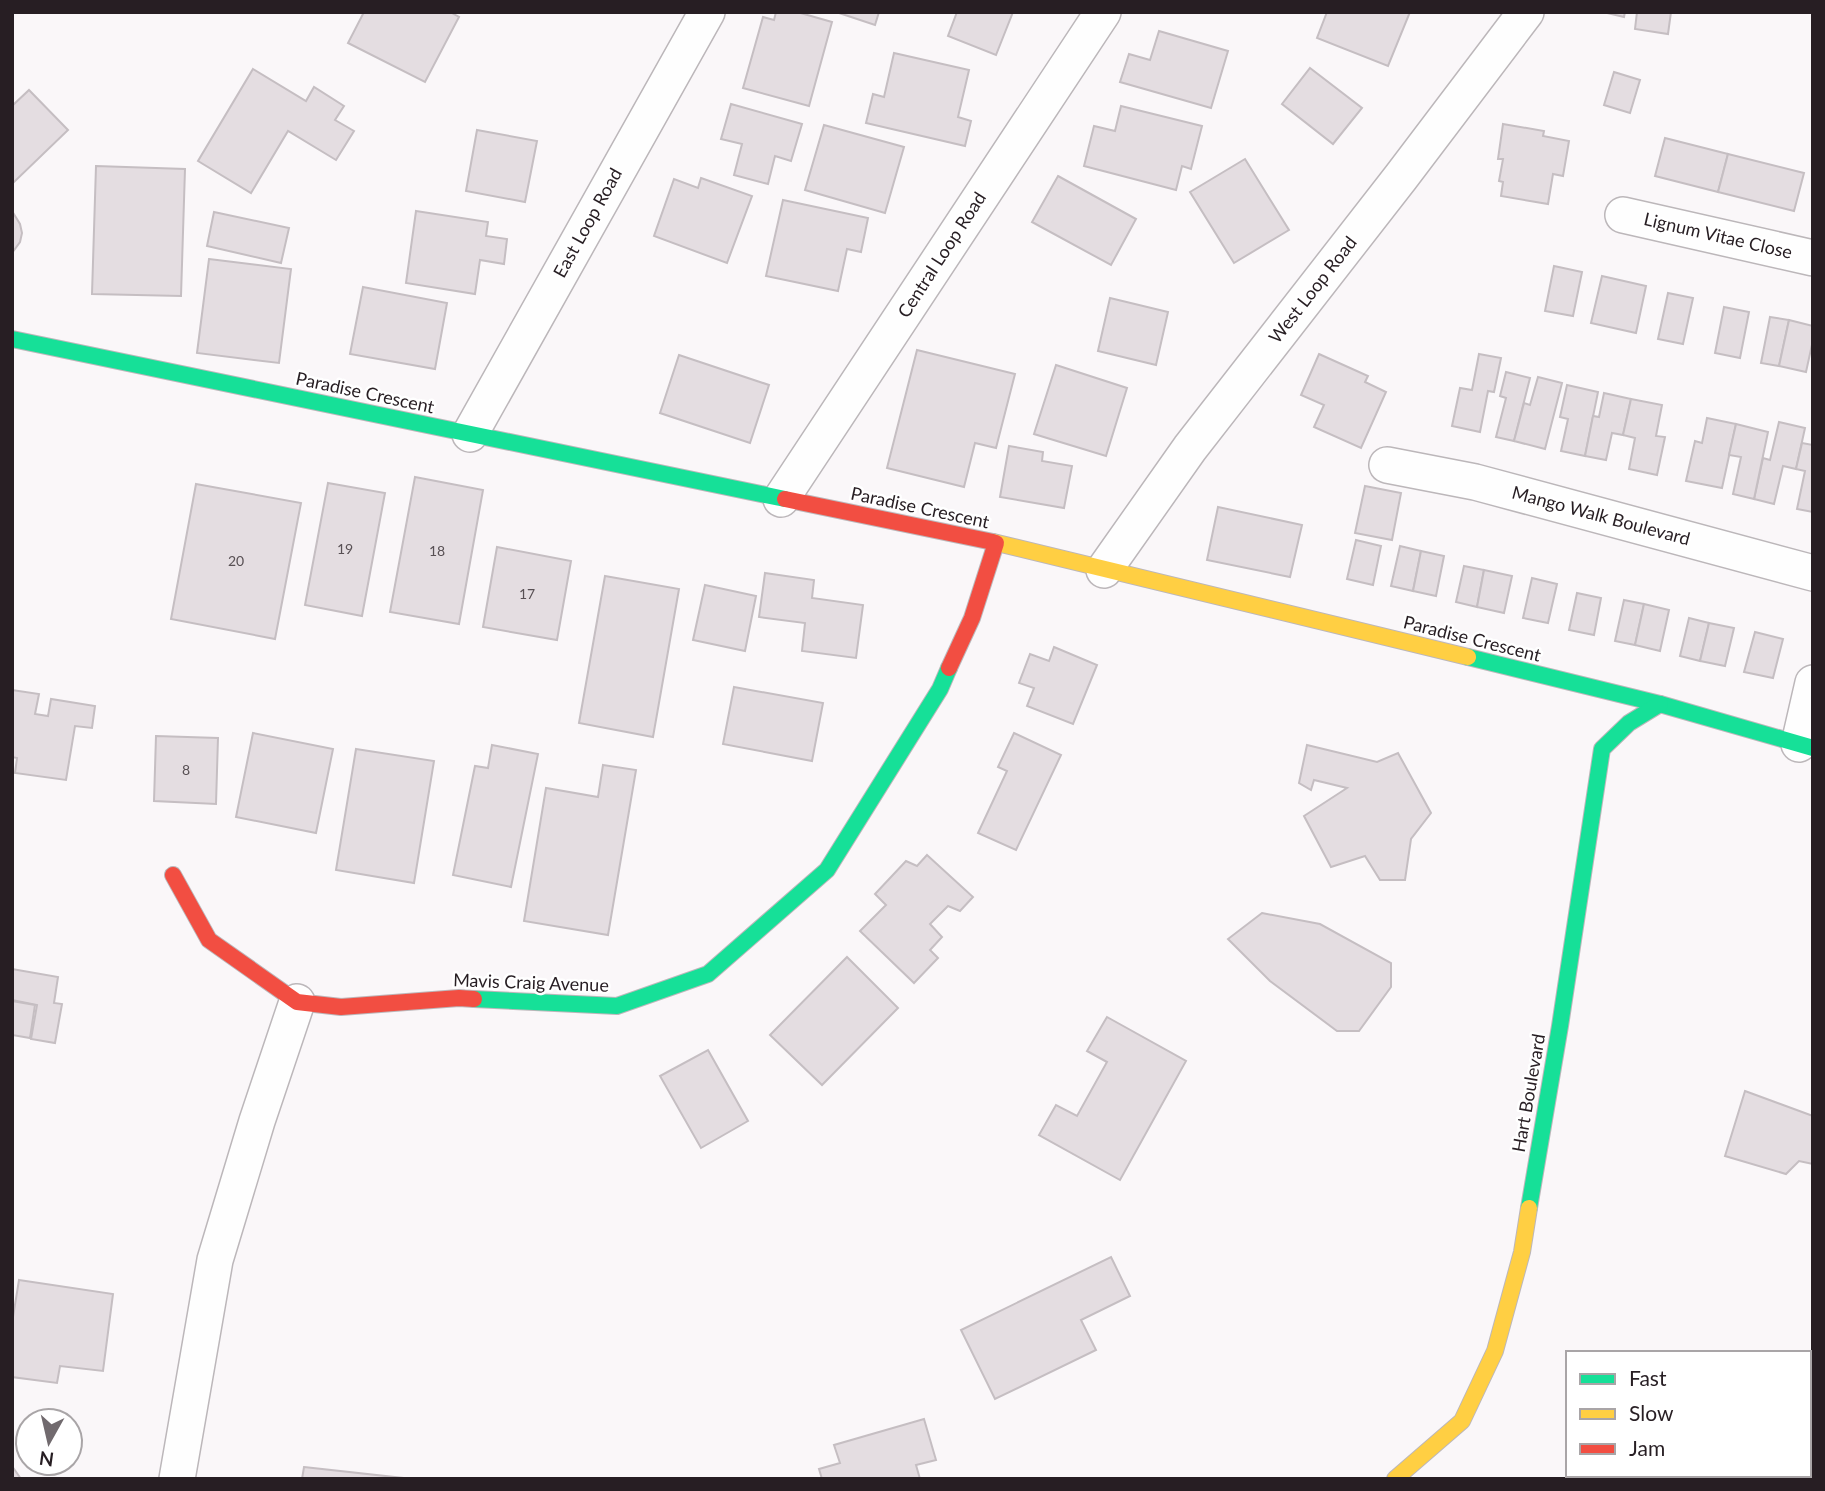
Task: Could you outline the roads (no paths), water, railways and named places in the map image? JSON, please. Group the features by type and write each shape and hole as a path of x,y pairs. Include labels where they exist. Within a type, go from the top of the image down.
{"street":[{"name":"East Loop Road","path":"470,434 707,12"},
{"name":"Central Loop Road","path":"781,499 1103,12"},
{"name":"West Loop Road","path":"1104,570 1190,447 1526,12"},
{"name":"Lignum Vitae Close","path":"1623,215 1813,258"},
{"name":"Paradise Crescent","path":"12,339 996,543 1660,704 1806,746"},
{"name":"Mango Walk Boulevard","path":"1387,465 1475,482 1813,573"},
{"name":"Mavis Craig Avenue","path":"173,875 209,940 297,1002 341,1007 460,998 617,1006 708,974 827,870 940,689 972,618 996,543"},
{"path":"1806,746 1813,683"},
{"name":"Hart Boulevard","path":"1395,1479 1462,1421 1495,1351 1522,1252 1602,749 1629,723 1660,704"},
{"path":"177,1479 215,1260 297,1002"}]}
